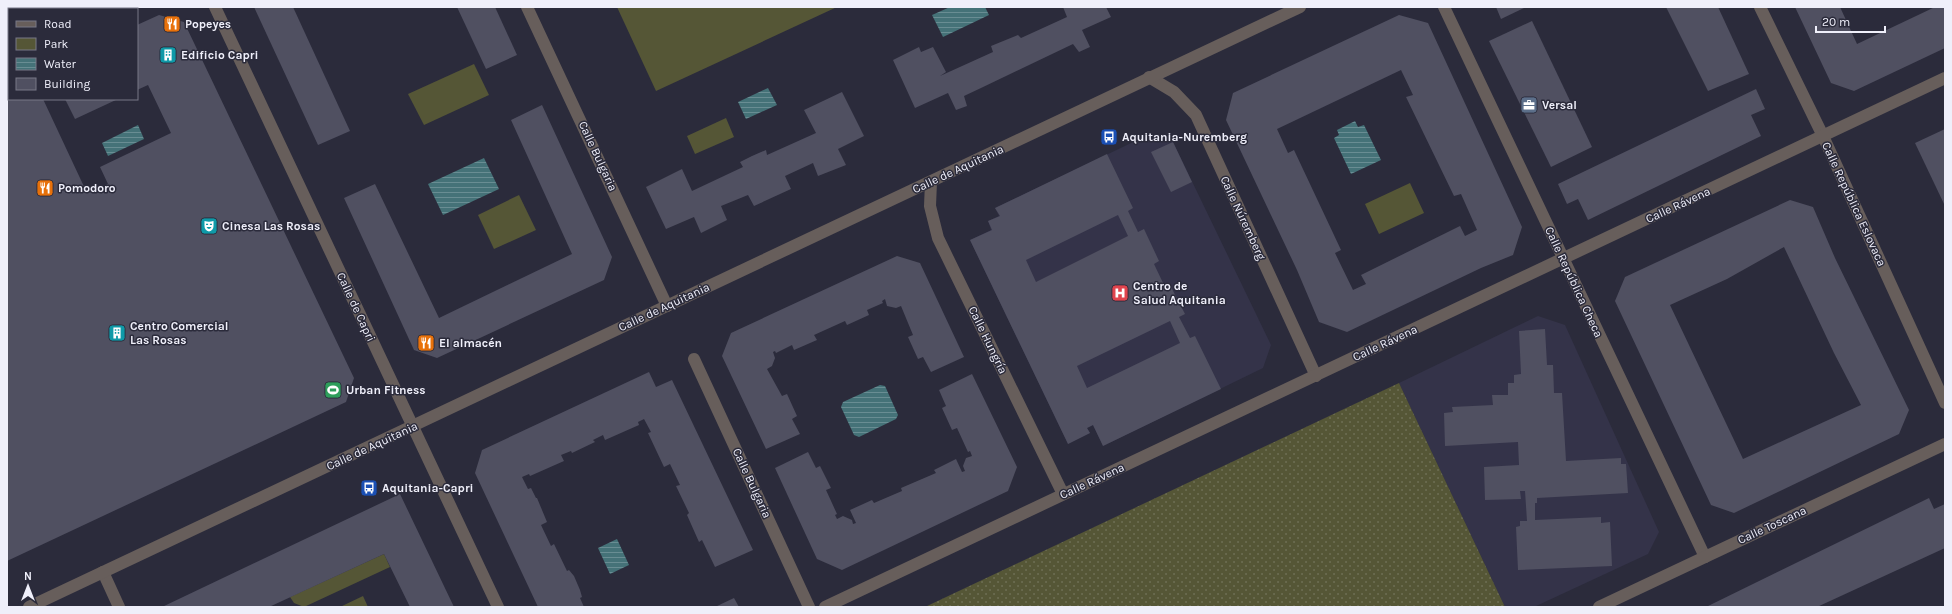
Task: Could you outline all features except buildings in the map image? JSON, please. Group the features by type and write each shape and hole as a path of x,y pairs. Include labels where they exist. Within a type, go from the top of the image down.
{"street":[{"name":"Calle de Capri","path":"215,7 498,607"},
{"name":"Calle Bulgaria","path":"527,7 667,306"},
{"name":"Calle de Aquitania","path":"29,607 1300,7"},
{"name":"Calle República Checa","path":"1444,7 1705,557"},
{"name":"Calle República Eslovaca","path":"1760,7 1823,136 1945,403"},
{"name":"Calle Núremberg","path":"1149,77 1174,92 1196,115 1316,376"},
{"name":"Calle Rávena","path":"825,607 1945,78"},
{"name":"Calle Hungría","path":"932,182 930,206 938,238 1063,494"},
{"name":"Calle Bulgaria","path":"694,360 809,607"},
{"name":"Calle Toscana","path":"1599,607 1945,444"},
{"path":"103,572 119,607"}],"shaded area":[{"name":"Centro de Salud Aquitania","path":"1150,134 1173,142 1271,345 1263,368 1103,446 1093,425 1087,428 1090,433 1068,444 970,240 991,230 988,221 999,216 995,208"},
{"path":"1538,316 1565,325 1659,532 1648,554 1534,607 1505,607 1399,383"}],"green space":[{"path":"617,7 837,7 656,91"},
{"path":"474,64 489,95 424,125 408,94"},
{"path":"726,118 734,137 695,154 687,136"},
{"path":"1410,183 1424,213 1379,234 1365,204"},
{"path":"519,195 536,230 494,249 478,215"},
{"path":"1399,383 1505,607 925,607"},
{"path":"384,554 390,567 304,607 294,603 290,597"},
{"path":"363,596 368,607 340,607"}],"water":[{"path":"950,7 985,7 989,15 943,37 932,15"},
{"path":"768,88 777,105 746,119 738,102"},
{"path":"1355,121 1358,127 1364,125 1381,160 1351,174 1334,138 1339,135 1337,130"},
{"path":"138,125 144,139 108,156 102,143"},
{"path":"484,158 499,189 443,215 428,184"},
{"path":"880,385 885,386 898,415 896,419 859,437 854,435 841,407 843,402"},
{"path":"617,539 629,565 610,574 598,548"}],"place":[{"name":"Popeyes","path":"172,24"},
{"name":"Edificio Capri","path":"168,55"},
{"name":"Versal","path":"1529,105"},
{"name":"Aquitania-Nuremberg","path":"1109,137"},
{"name":"Pomodoro","path":"45,188"},
{"name":"Cinesa Las Rosas","path":"209,226"},
{"name":"Centro de Salud Aquitania","path":"1120,293"},
{"name":"Centro Comercial Las Rosas","path":"117,333"},
{"name":"El almacén","path":"426,343"},
{"name":"Urban Fitness","path":"333,390"},
{"name":"Aquitania-Capri","path":"369,488"}]}
